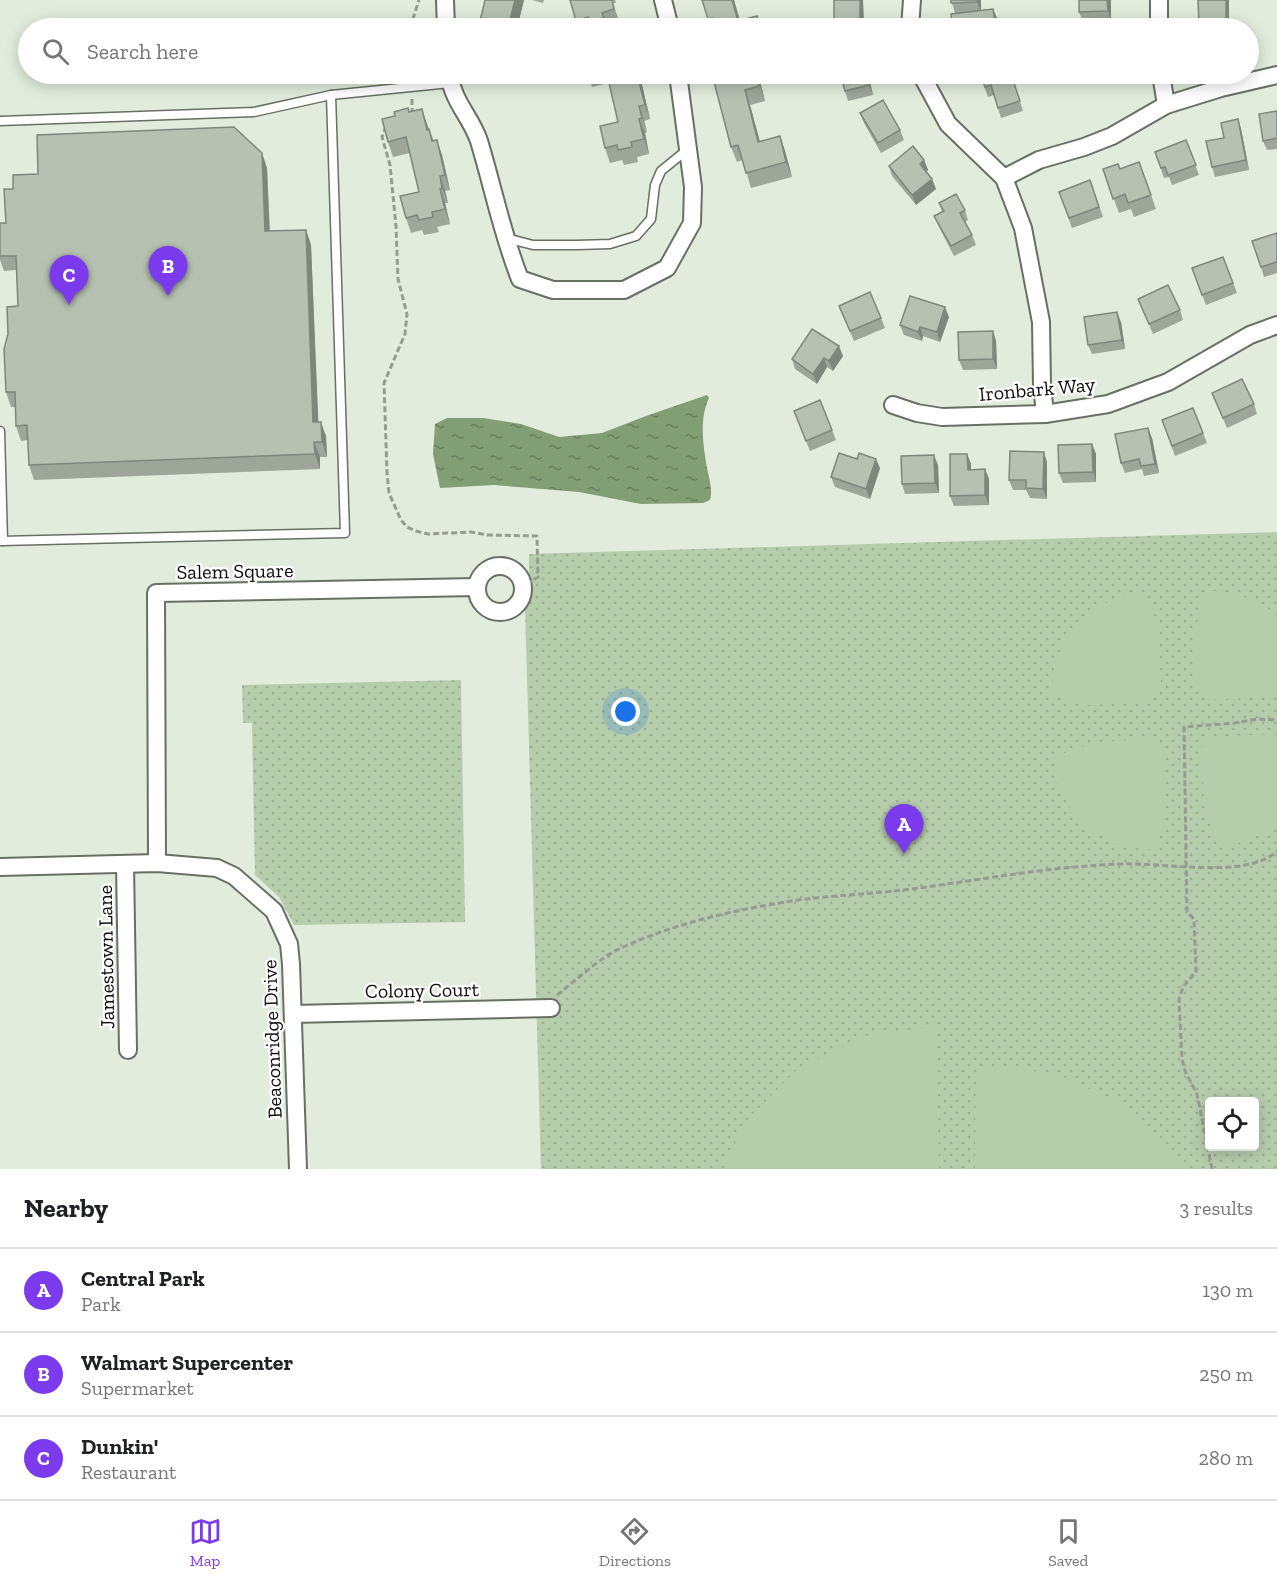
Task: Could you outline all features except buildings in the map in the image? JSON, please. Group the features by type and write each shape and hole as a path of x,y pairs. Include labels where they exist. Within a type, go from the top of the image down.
{"street":[{"path":"445,0 446,18"},
{"path":"663,0 668,18"},
{"path":"911,18 912,0"},
{"path":"1159,0 1159,18"},
{"path":"1259,79 1277,75"},
{"path":"452,84 461,109 478,138 520,279 553,290 624,290 667,268 692,223 693,187 679,84"},
{"path":"926,84 948,124 1004,178 1023,228 1041,322 1045,414"},
{"path":"1163,84 1166,105"},
{"path":"1004,178 1039,160 1112,136 1166,105 1238,84"},
{"name":"Ironbark Way","path":"893,405 917,413 942,417 1045,414 1108,404 1168,382 1250,335 1277,325"},
{"path":"494,566 504,566 513,570 520,577 523,586 522,597 516,606 506,612 495,612 485,607 478,598 476,587 485,570 494,566"},
{"name":"Salem Square","path":"157,863 156,593 476,587"},
{"name":"Beaconridge Drive","path":"0,867 157,863 217,868 234,876 270,906 289,944 298,1169"},
{"name":"Jamestown Lane","path":"125,864 128,1050"},
{"name":"Colony Court","path":"293,1014 551,1003"}],"lane":[{"path":"0,121 254,112 331,95 411,88 427,84"},
{"path":"0,431 2,541 345,533 331,95"},
{"path":"506,238 533,245 577,245 610,244 636,236 651,219 655,185 661,171 688,148"}],"path":[{"path":"413,18 418,0"},
{"path":"402,115 413,113 411,88"},
{"path":"391,120 384,127 382,137 390,165 398,279 407,314 405,334 384,383 389,493 401,520 407,527 416,531 428,534 471,532 488,535 537,536 538,577 523,586"},
{"path":"1212,1169 1208,1160 1197,1094 1185,1071 1182,1059 1179,999 1183,987 1196,972 1194,919 1187,912 1184,727 1257,719 1277,720"},
{"path":"551,1003 617,950 667,931 715,917 798,900 890,892 1069,868 1124,863 1186,867 1235,866 1262,862 1277,851"}],"shaded area":[{"path":"1277,532 1277,1169 541,1169 525,607 529,599 529,554"},
{"path":"1205,590 1252,600 1277,616 1277,694 1266,697 1206,700 1194,687 1195,629"},
{"path":"1146,592 1159,631 1161,688 1150,702 1090,705 1051,695 1054,664 1067,636 1088,613 1115,598"},
{"path":"461,680 465,922 294,925 279,897 255,875 252,723 243,723 242,685"},
{"path":"1271,734 1277,736 1277,824 1249,841 1218,847 1204,807 1201,748 1211,737"},
{"path":"1155,739 1163,746 1166,811 1157,850 1126,847 1097,834 1074,814 1059,787 1053,757 1095,742"},
{"path":"937,1026 939,1169 723,1169 746,1121 797,1069 864,1036"},
{"path":"976,1066 1055,1073 1127,1106 1183,1160 1188,1169 975,1169"}],"water":[{"path":"707,395 709,398 704,415 703,432 711,492 710,500 703,503 641,504 579,492 494,485 440,488 433,454 435,424 447,418 483,418 521,424 559,437 602,433"}],"place":[{"name":"Walmart Supercenter","path":"168,296"},
{"name":"Dunkin'","path":"69,305"},
{"name":"Central Park","path":"904,854"}]}
